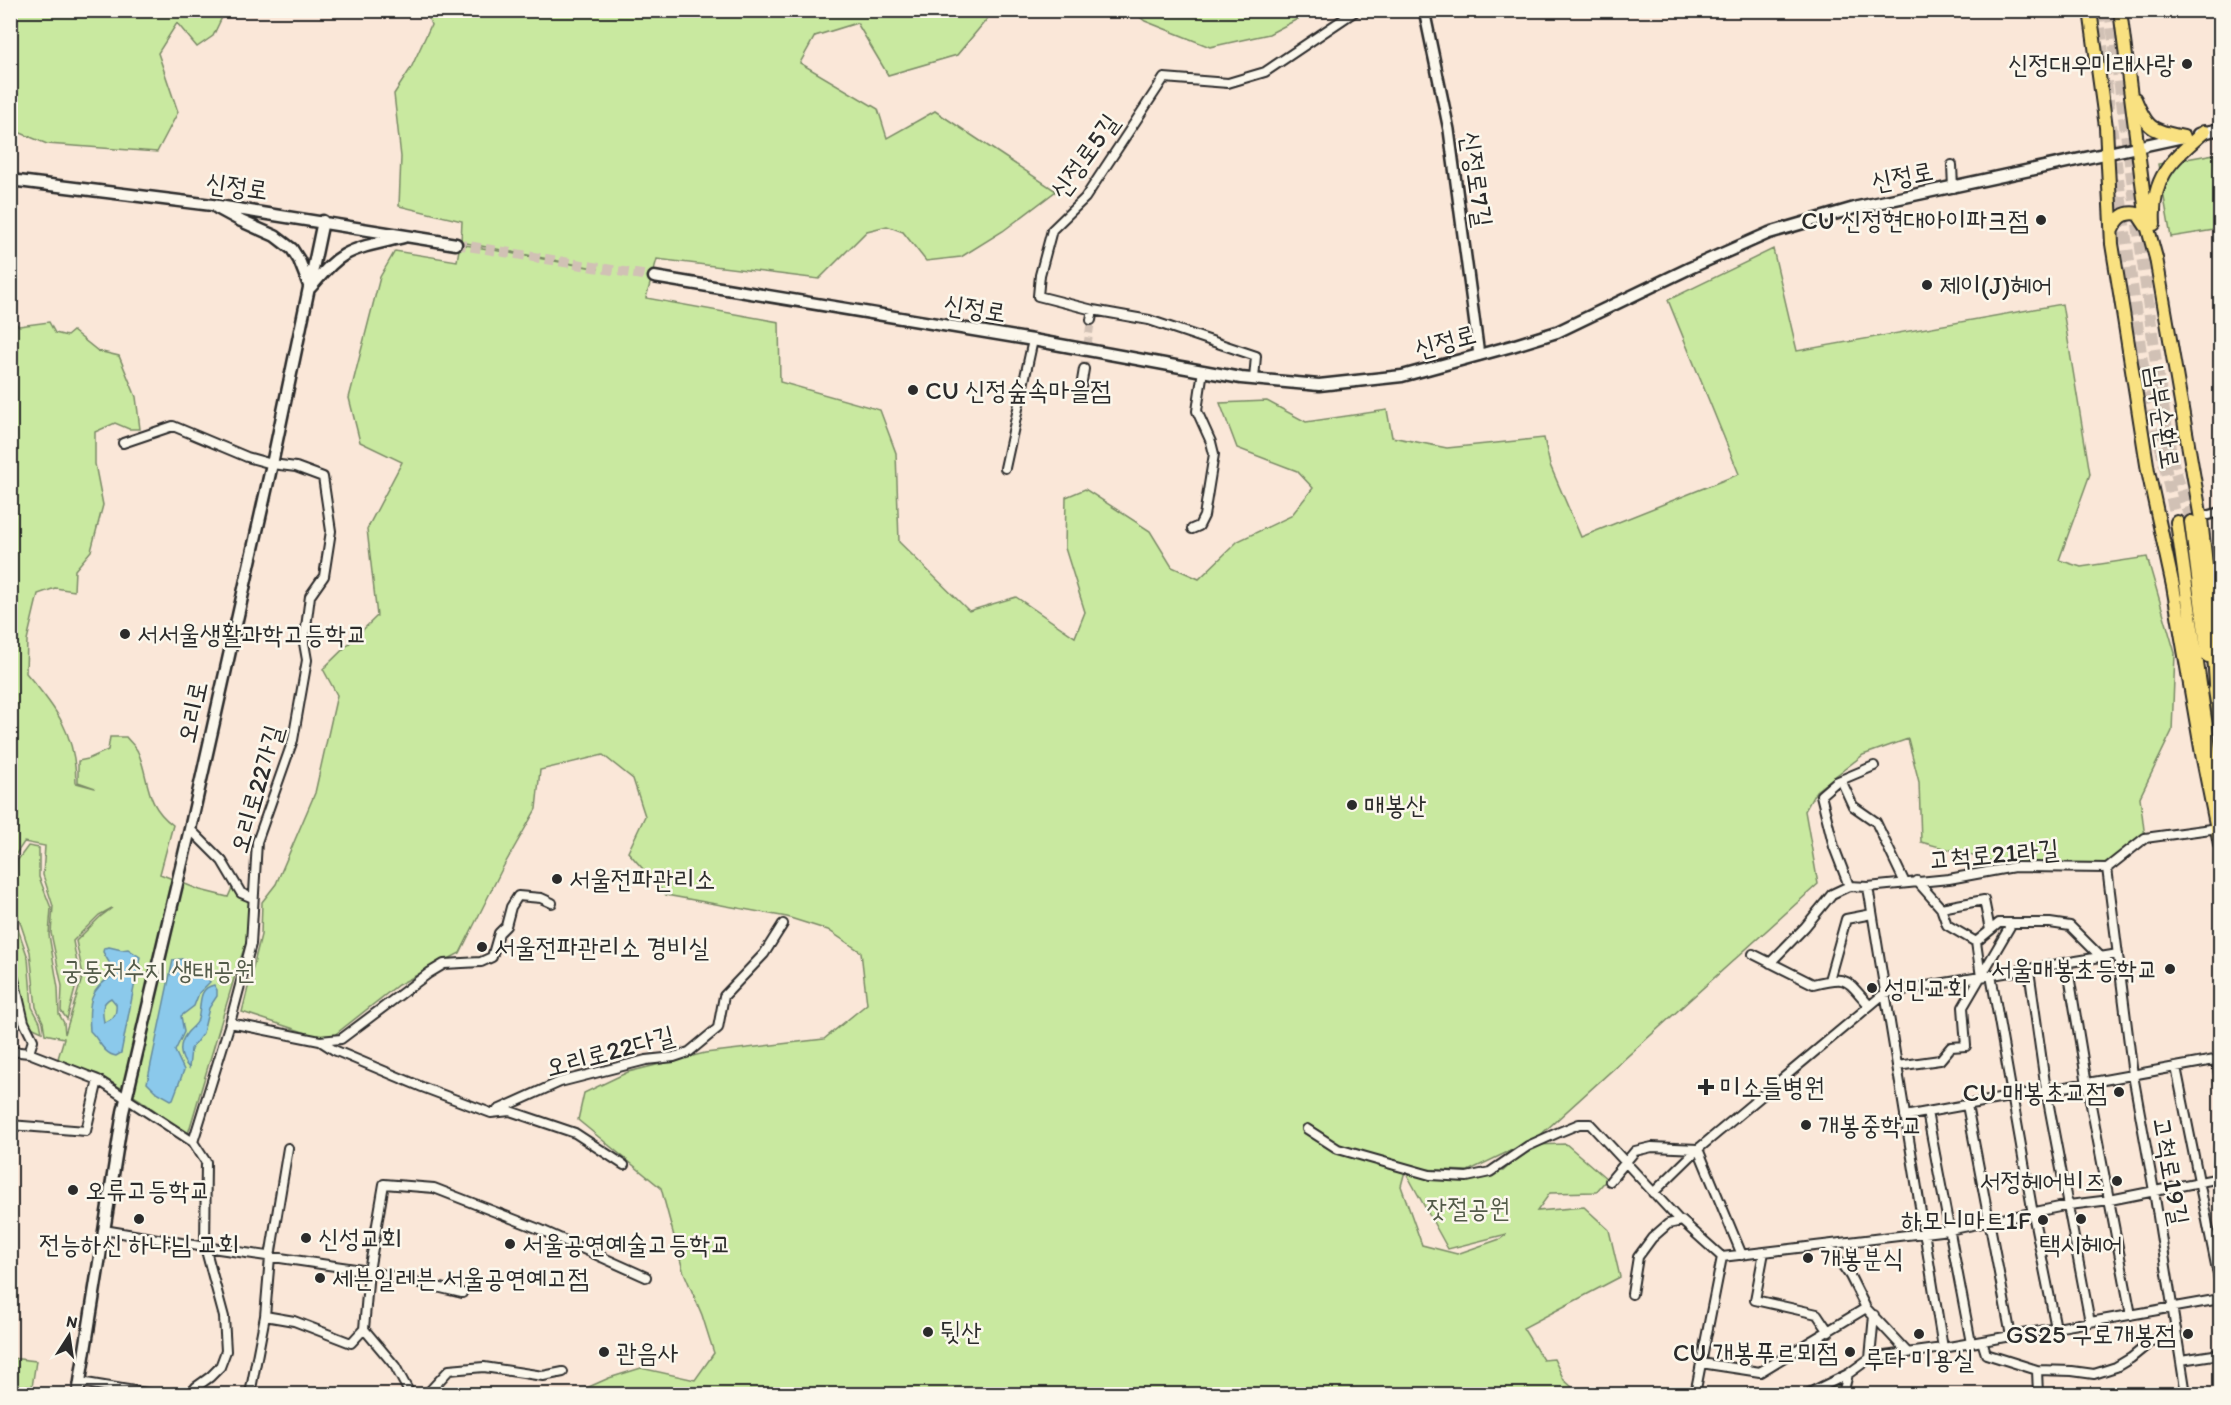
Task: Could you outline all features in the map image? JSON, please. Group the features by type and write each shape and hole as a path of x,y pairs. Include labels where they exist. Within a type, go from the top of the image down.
{"main road":[{"name":"남부순환로","path":"2090,10 2106,130 2112,243 2148,471 2173,586 2202,754 2218,828"},
{"name":"남부순환로","path":"2120,10 2148,230 2156,258 2201,519 2220,722"},
{"path":"2129,86 2145,122 2151,127 2184,137"},
{"name":"신정로","path":"654,277 1033,340 1254,380 1319,385 1402,376 1557,332 1769,233 1858,207 2108,155 2220,129"},
{"path":"2156,258 2153,208 2156,188 2170,164 2204,132"},
{"name":"신정로","path":"10,180 212,204 456,243"},
{"path":"212,204 283,241 299,260 310,288 332,264 344,255 375,244 410,236"},
{"path":"2112,231 2120,217 2131,213 2138,214 2148,230"},
{"name":"오리로","path":"78,1395 126,1100 272,464 323,221"},
{"name":"남부순환로","path":"2177,522 2211,754 2220,844"},
{"name":"남부순환로","path":"2191,522 2205,642 2217,699"}],"street":[{"name":"신정로5길","path":"1254,380 1256,356 1149,320 1093,310 1038,296 1045,251 1052,230 1085,198 1164,78 1228,83 1265,72 1357,10"},
{"name":"신정로7길","path":"1424,10 1449,130 1479,355"},
{"path":"1953,165 1953,188"},
{"path":"1090,320 1093,310"},
{"path":"1005,468 1033,340"},
{"path":"1081,387 1083,369"},
{"path":"1192,529 1199,526 1204,516 1214,454 1197,411 1203,370"},
{"path":"123,443 173,426 247,457 272,464"},
{"name":"오리로22가길","path":"193,1142 230,1023 251,944 257,842 293,740 307,660 304,644 310,596 324,576 331,531 322,477 296,467 272,464"},
{"path":"2209,514 2220,512"},
{"path":"1770,963 1805,927 1832,894 1849,886 1834,848 1821,795 1836,782 1874,766"},
{"name":"고척로21라길","path":"1841,780 1853,806 1876,822 1905,883"},
{"path":"2106,868 2145,838 2218,828"},
{"path":"189,829 222,861 241,893 253,898"},
{"name":"고척로21라길","path":"1849,886 1868,887 1949,879 2014,867 2106,868"},
{"name":"고척로19길","path":"2106,868 2133,1076 2154,1191 2186,1395"},
{"path":"1917,881 1941,908 1947,926 1976,942"},
{"path":"1868,887 1943,1348"},
{"path":"230,1023 320,1041 341,1038 444,964 481,962 492,957 499,933 506,926 511,907 519,896 541,898 552,903"},
{"path":"1941,908 1984,900 1990,930"},
{"path":"1829,980 1846,919 1872,914"},
{"path":"1976,942 1998,923 2050,923 2070,926 2101,957"},
{"path":"1897,1066 1940,1060 1951,1047 1966,1046 1963,1007 2012,923"},
{"name":"오리로22다길","path":"491,1113 560,1082 646,1060 674,1057 689,1052 718,1028 724,996 764,954 783,924"},
{"path":"1976,942 1981,977"},
{"path":"1753,954 1813,984 1829,980 1846,980 1869,1005"},
{"path":"1653,1193 1698,1149 1885,993 2118,954"},
{"path":"2067,963 2087,1084 2131,1315"},
{"path":"2029,969 2046,1090 2090,1322"},
{"path":"10,975 14,980 24,1022 33,1040 29,1053"},
{"path":"1991,975 2011,1097 2056,1328"},
{"path":"320,1041 334,1050 491,1113 510,1111 575,1133 624,1165"},
{"path":"10,1051 29,1053 98,1080 193,1142 206,1162 205,1247 224,1317 226,1351 220,1367 190,1395"},
{"path":"1905,1116 2219,1059 2220,1083"},
{"path":"2176,1067 2220,1285"},
{"path":"10,1125 87,1131 98,1080"},
{"path":"1967,1105 2011,1336"},
{"path":"1927,1112 1971,1343"},
{"path":"1307,1129 1338,1149 1430,1175 1467,1177 1490,1172 1528,1146 1557,1133 1579,1124 1590,1124 1680,1221 1722,1257 1924,1234 2069,1205 2110,1200 2220,1179"},
{"path":"1610,1181 1635,1151 1652,1146 1698,1149"},
{"path":"250,1395 265,1316 270,1257 288,1148"},
{"path":"1698,1149 1742,1255"},
{"path":"265,1316 294,1321 351,1343 364,1329 369,1271 384,1184 434,1188 539,1229 646,1277"},
{"path":"1632,1294 1638,1257 1668,1224 1680,1221"},
{"path":"104,1230 369,1271 462,1293"},
{"path":"1828,1245 1850,1276 1866,1308 1908,1353"},
{"path":"1764,1252 1755,1300 1817,1314 1829,1332"},
{"path":"1695,1395 1722,1257"},
{"path":"1807,1395 1848,1374 1870,1358 1943,1348 2220,1299"},
{"path":"1701,1363 1760,1372 1866,1308"},
{"path":"1870,1358 1874,1315"},
{"path":"364,1329 395,1366 410,1395"},
{"path":"1982,1341 1986,1354 2037,1370 2094,1374 2132,1358 2152,1341 2176,1329"},
{"path":"2181,1360 2220,1354"},
{"path":"427,1395 449,1370 484,1366 543,1376 563,1372"},
{"path":"2037,1370 2038,1395"},
{"path":"1843,1395 1848,1374"},
{"path":"80,1382 150,1394"},
{"path":"10,1391 36,1395"}],"green space":[{"path":"10,11 225,11 213,36 197,47 177,23 158,53 178,112 157,152 47,144 11,129"},
{"name":"잣절공원","path":"426,11 985,11 987,19 957,55 888,75 857,23 815,36 800,63 878,109 887,138 935,111 1056,191 1003,231 961,257 926,261 903,232 887,226 867,231 819,279 657,259 646,298 779,322 780,382 880,410 896,453 899,542 969,611 1016,597 1075,637 1085,612 1065,548 1066,497 1085,489 1150,531 1172,567 1199,579 1238,541 1291,516 1313,488 1297,471 1237,448 1220,403 1267,401 1306,422 1387,410 1392,437 1447,448 1544,438 1550,465 1581,537 1739,474 1668,300 1773,249 1797,351 2062,304 2090,474 2059,560 2081,567 2147,557 2175,653 2172,731 2140,797 2145,838 2107,868 2014,867 1921,842 1919,782 1908,739 1863,755 1816,791 1805,811 1818,884 1537,1138 1468,1171 1417,1169 1455,1175 1503,1171 1532,1145 1566,1144 1607,1179 1596,1192 1550,1193 1537,1211 1584,1207 1609,1230 1620,1277 1523,1328 1543,1360 1554,1359 1564,1380 1580,1394 573,1394 609,1378 641,1368 695,1380 714,1353 702,1315 683,1270 661,1188 578,1120 584,1093 628,1072 705,1053 824,1039 867,1004 861,952 828,930 787,917 666,895 628,852 645,816 633,779 603,755 540,770 536,809 502,869 460,953 398,985 328,1040 242,1012 261,935 262,902 276,884 315,793 337,695 323,669 377,616 367,529 402,462 360,442 349,398 380,277 395,251 457,261 460,244 599,269 461,242 462,221 399,206 401,157 394,94 411,68 431,25","holes":["1405,1171 1448,1249 1507,1234 1500,1239 1457,1254 1422,1245 1401,1186"]},
{"path":"1132,11 1313,11 1269,34 1210,47 1145,21"},
{"path":"2220,153 2220,229 2171,237 2158,164"},
{"name":"궁동저수지 생태공원","path":"11,319 19,326 49,322 55,333 67,336 73,331 98,351 119,356 136,397 140,429 129,429 115,423 95,432 95,464 103,505 91,551 75,570 74,591 55,588 38,594 27,640 26,673 55,710 68,736 75,766 76,783 95,788 78,782 78,761 108,750 110,737 126,737 136,748 152,800 157,809 173,825 160,874 200,890 228,897 233,886 251,900 248,937 188,1134 98,1074 57,1062 64,1038 45,1034 43,1022 36,1007 30,952 14,904 17,861 28,846 39,848 39,877 51,908 49,935 58,988 59,1014 64,1023 65,1034 83,975 76,941 112,908 99,915 73,941 79,974 67,1019 61,1011 62,986 51,933 53,906 43,875 45,846 24,842 14,857 11,898"},
{"path":"10,906 28,958 32,1007 40,1022 42,1032 29,1026 14,963 11,959"},
{"path":"11,1358 36,1361 32,1387 11,1384"},
{"path":"1848,1374 1843,1394 1814,1394"}],"water":[{"path":"104,948 128,949 140,957 121,1053 116,1056 104,1049 90,1031 89,1014 92,999 99,986 113,976 110,964 103,952","holes":["111,998 116,1004 114,1016 104,1022 105,1002"]},
{"path":"182,959 193,966 201,967 210,982 199,993 194,1006 181,1016 184,1032 175,1051 184,1070 171,1100 155,1091 147,1083 173,960"},
{"path":"214,985 217,996 209,1008 203,1033 191,1049 189,1068 183,1060 182,1042 197,1022 204,991"}],"tunnel":[{"path":"2098,10 2109,108"},
{"path":"2110,10 2157,370 2172,460 2191,522"},
{"path":"2111,125 2142,361 2177,522"},
{"path":"456,244 654,277"},
{"path":"1084,369 1091,320"}],"place":[{"name":"신정대우미래사랑","path":"2187,64"},
{"name":"CU 신정현대아이파크점","path":"2041,220"},
{"name":"제이(J)헤어","path":"1927,285"},
{"name":"CU 신정숲속마을점","path":"913,390"},
{"name":"서서울생활과학고등학교","path":"125,634"},
{"name":"매봉산","path":"1352,805"},
{"name":"서울전파관리소","path":"557,879"},
{"name":"서울전파관리소 경비실","path":"482,947"},
{"name":"서울매봉초등학교","path":"2170,969"},
{"name":"성민교회","path":"1872,988"},
{"name":"미소들병원","path":"1706,1087"},
{"name":"CU 매봉초교점","path":"2119,1092"},
{"name":"개봉중학교","path":"1806,1125"},
{"name":"서정헤어비즈","path":"2117,1181"},
{"name":"오류고등학교","path":"73,1190"},
{"name":"전능하신 하나님 교회","path":"139,1219"},
{"name":"택시헤어","path":"2081,1219"},
{"name":"하모니마트1F","path":"2043,1220"},
{"name":"신성교회","path":"306,1238"},
{"name":"서울공연예술고등학교","path":"510,1244"},
{"name":"개봉분식","path":"1808,1258"},
{"name":"세븐일레븐 서울공연예고점","path":"320,1278"},
{"name":"뒷산","path":"928,1332"},
{"name":"루다 미용실","path":"1919,1334"},
{"name":"GS25 구로개봉점","path":"2188,1334"},
{"name":"관음사","path":"604,1352"},
{"name":"CU 개봉푸르뫼점","path":"1850,1352"}]}
